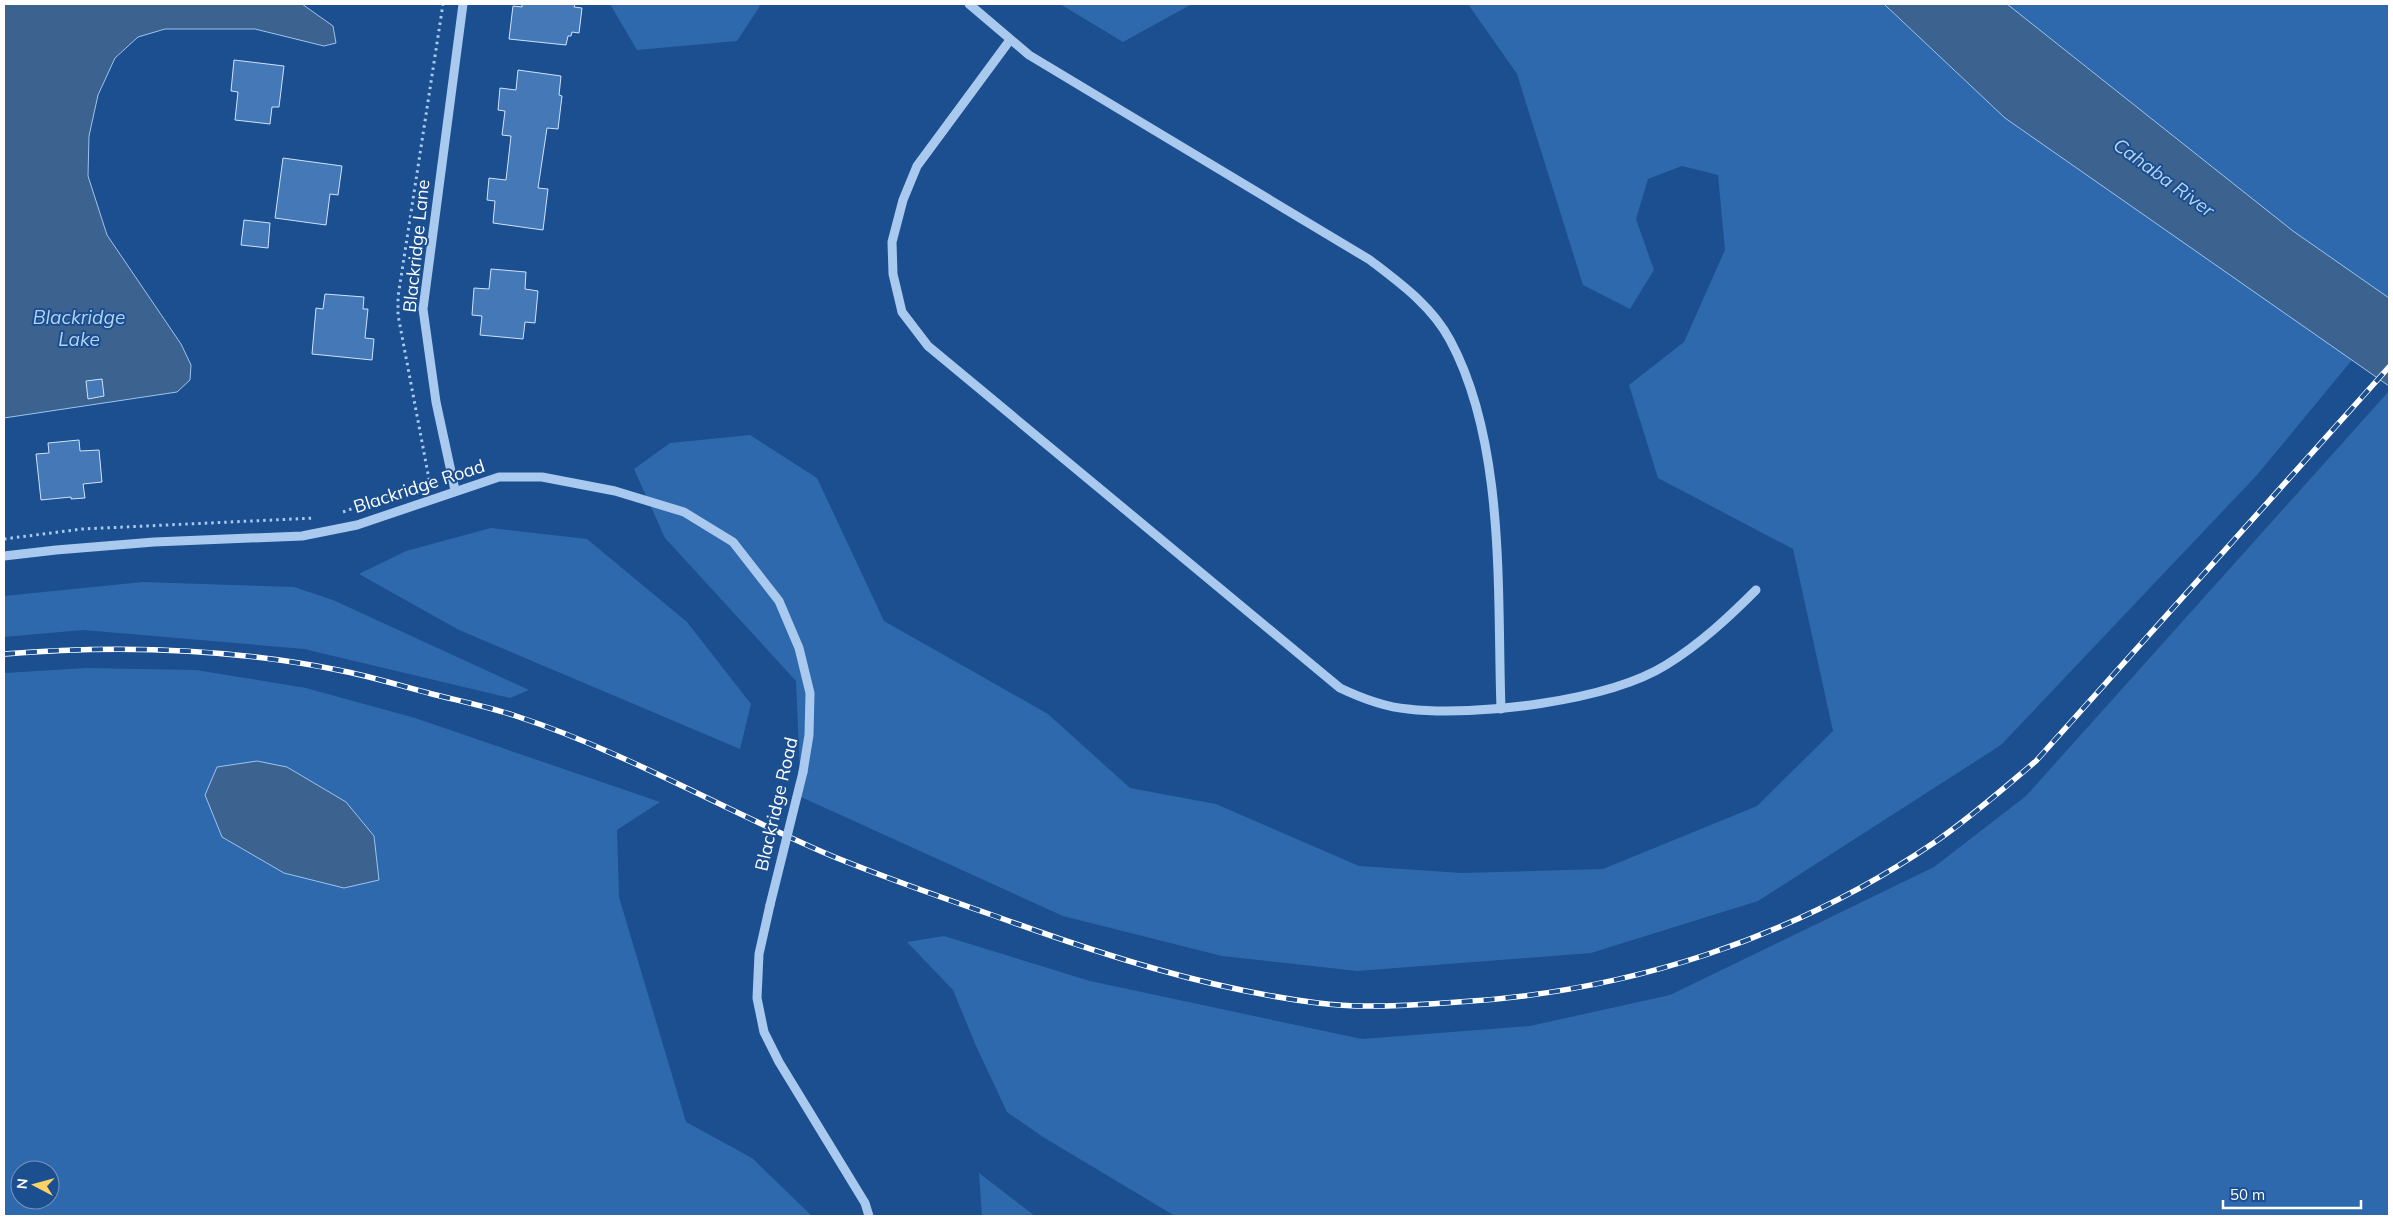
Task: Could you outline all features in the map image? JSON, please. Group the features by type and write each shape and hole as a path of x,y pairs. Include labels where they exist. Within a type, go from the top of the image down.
{"street":[{"name":"Blackridge Lane","path":"455,490 436,402 423,309 463,4"},
{"path":"969,4 1029,55 1370,260 1420,300 1450,339 1466,377 1483,434 1494,511 1501,708"},
{"path":"1010,40 917,166 903,200 892,242 893,274 902,312 928,346 1340,688 1363,700 1407,709 1455,711 1501,708 1606,690 1665,666 1710,635 1756,590"},
{"name":"Blackridge Road","path":"4,556 144,543 302,536 357,525 455,490 499,477 542,477 615,491 684,512 733,542 779,601 799,648 810,693 809,735 759,954 757,998 764,1032 779,1062 865,1202 870,1216"}],"path":[{"path":"336,514 405,490 429,479 398,315 398,297 443,4"},
{"path":"4,539 82,529 318,518"}],"shaded area":[{"path":"610,4 758,4 760,6 737,41 637,50"},
{"path":"1060,4 1192,4 1123,42"},
{"path":"1468,4 1884,4 2005,118 2352,360 2257,475 2001,745 1758,901 1591,953 1357,971 1222,956 1063,916 801,797 796,681 665,538 634,469 670,443 750,435 817,478 884,621 1048,714 1130,788 1216,804 1359,866 1461,873 1603,869 1757,806 1833,731 1793,549 1658,478 1629,385 1684,342 1725,250 1718,175 1682,166 1648,179 1636,219 1654,270 1630,309 1583,285 1517,74"},
{"path":"2007,4 2389,4 2389,298 2293,231"},
{"path":"2389,391 2389,1216 1175,1216 1043,1137 1007,1112 976,1046 953,990 907,942 944,936 1090,981 1362,1039 1530,1026 1670,995 1934,867 2026,796"},
{"path":"491,528 587,539 687,622 751,704 740,749 459,630 359,574 406,551"},
{"path":"143,582 294,587 333,600 529,690 510,698 304,649 83,630 4,637 4,596"},
{"path":"86,668 196,670 306,688 415,718 660,802 617,830 619,897 686,1122 752,1158 812,1216 4,1216 4,673"},
{"path":"979,1173 1035,1216 982,1216"}],"water":[{"name":"Blackridge Lake","path":"4,4 302,4 333,26 336,43 324,46 255,29 165,29 138,37 115,58 98,95 89,136 88,176 107,235 181,344 191,365 190,380 177,392 4,418"},
{"name":"Cahaba River","path":"1884,4 2007,4 2293,231 2389,298 2389,386 2005,118"},
{"path":"257,761 287,767 346,802 374,836 379,880 344,888 284,873 222,837 205,795 217,767"}],"building":[{"path":"522,4 575,4 574,7 582,8 579,33 572,32 571,36 568,36 566,45 509,39 513,6 522,7"},
{"path":"234,60 284,66 279,107 272,107 270,124 235,120 238,92 231,91"},
{"path":"518,70 561,76 559,95 562,96 558,129 547,128 538,188 548,189 543,230 493,223 495,201 487,200 489,178 506,180 511,136 502,135 505,111 498,110 500,88 516,90"},
{"path":"283,158 342,166 338,195 330,194 326,225 275,218"},
{"path":"244,220 270,223 268,248 241,245"},
{"path":"491,269 526,272 525,289 538,291 535,323 525,322 523,339 480,335 482,316 472,315 474,288 489,289"},
{"path":"325,294 364,297 363,309 368,309 365,338 374,339 372,360 312,354 316,308 323,309"},
{"path":"102,379 104,396 88,399 86,381"},
{"path":"79,440 80,451 99,450 102,482 83,484 85,498 71,499 71,497 41,500 36,454 49,453 48,443"}],"railway":[{"path":"4,654 129,649 171,650 255,657 350,672 495,710 557,731 636,764 792,839 852,864 1034,930 1154,969 1235,989 1335,1005 1406,1005 1522,996 1584,986 1646,972 1707,954 1767,932 1825,906 1881,876 1948,833 2036,761 2389,367"}]}
